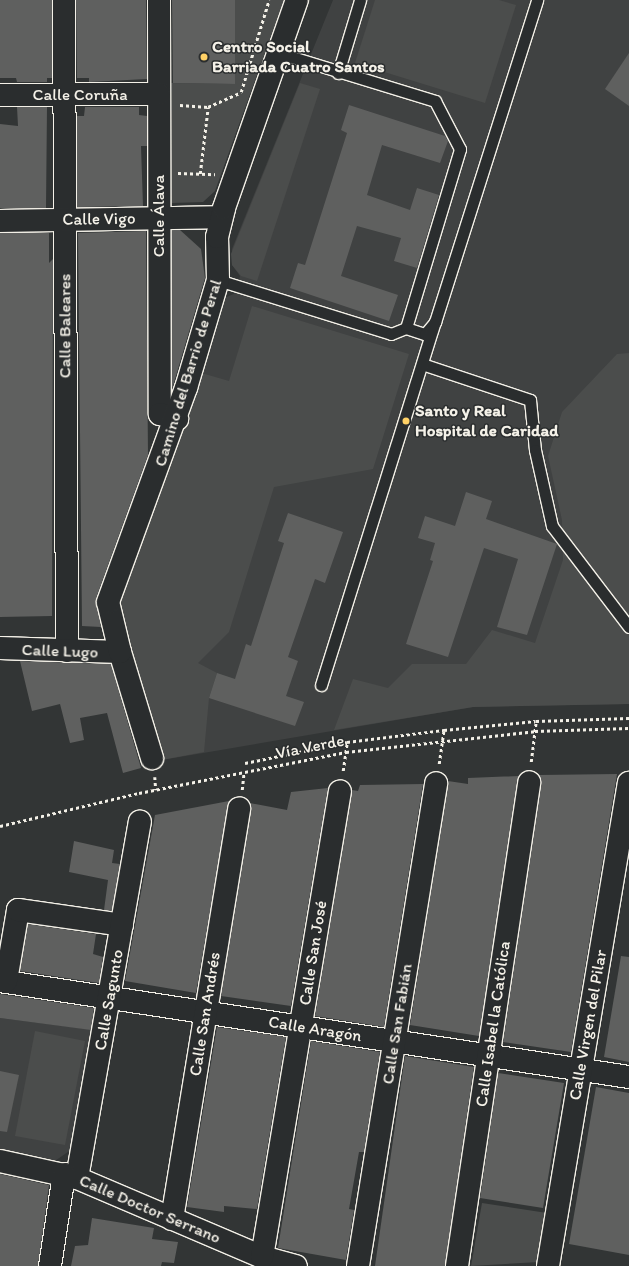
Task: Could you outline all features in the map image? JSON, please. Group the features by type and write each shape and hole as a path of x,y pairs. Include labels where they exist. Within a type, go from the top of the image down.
{"street":[{"name":"Calle Baleares","path":"64,0 67,651"},
{"name":"Calle Álava","path":"159,0 165,99 159,218 160,414 177,419"},
{"name":"Camino del Barrio de Peral","path":"152,758 120,652 108,602 177,419 218,280 217,237 221,217 297,0"},
{"name":"Calle Coruña","path":"0,95 64,95 165,99"},
{"name":"Calle Vigo","path":"0,221 221,217"},
{"name":"Calle Lugo","path":"0,648 120,652"},
{"name":"Calle Isabel la Católica","path":"457,1266 529,782"},
{"name":"Calle San Fabián","path":"358,1266 436,783"},
{"name":"Calle Virgen del Pilar","path":"548,1266 627,811 629,783"},
{"name":"Calle San José","path":"262,1257 340,791"},
{"name":"Calle San Andrés","path":"172,1219 239,808"},
{"name":"Calle Sagunto","path":"50,1266 71,1176 109,997 140,822"},
{"path":"3,981 18,910 122,925"},
{"name":"Calle Aragón","path":"3,981 629,1077"},
{"name":"Calle Doctor Serrano","path":"0,1161 71,1176 262,1257 296,1266"}],"lane":[{"path":"338,73 360,0"},
{"path":"321,685 537,0"},
{"path":"279,53 338,73 435,101 460,149 406,328"},
{"path":"218,280 391,334 406,328 425,334 435,322"},
{"path":"422,364 530,400 535,450 552,526 629,628"}],"path":[{"path":"165,99 208,107 241,92 270,0"},
{"path":"200,174 208,107"},
{"path":"172,173 222,174"},
{"name":"Vía Verde","path":"245,763 347,742 444,730 536,721 629,718"},
{"path":"529,782 536,721"},
{"name":"Vía Verde","path":"0,826 139,793 346,752 534,731 629,728"},
{"path":"436,783 444,730"},
{"path":"340,791 347,742"}],"shaded area":[{"path":"235,0 284,0 215,191 203,202 172,203 171,83 235,84"},
{"name":"Santo y Real Hospital de Caridad","path":"333,0 629,0 629,704 473,707 156,761 118,596 168,471 222,299 236,293 240,276 232,265 232,249"},
{"path":"375,0 499,0 516,5 485,103 355,63"},
{"path":"300,83 320,89 257,281 241,276 232,265 231,254"},
{"path":"252,306 409,354 373,469 274,487 229,632 198,663 217,673 209,698 204,752 156,761 118,596 168,471 198,372 229,381"},
{"path":"629,353 629,704 473,707 334,730 353,679 388,688 412,664 466,664 492,630 535,643 563,560 562,520 548,456 562,412 617,354"},
{"path":"0,1018 95,1030 75,1147 52,1163 0,1152"},
{"path":"35,1031 85,1041 65,1145 15,1136"},
{"path":"482,1203 547,1213 539,1262 471,1266"}],"building":[{"path":"0,0 52,0 52,78 47,78 47,82 17,82 16,78 0,78"},
{"path":"76,0 146,0 147,79 89,82 89,78 77,78"},
{"name":"Centro Social Barriada Cuatro Santos","path":"172,0 235,0 235,84 173,83"},
{"path":"629,53 629,106 605,89"},
{"path":"349,105 445,136 448,141 440,163 382,145 367,195 410,210 417,188 439,195 417,268 394,261 401,238 357,226 341,276 398,295 389,321 290,288 298,263 305,265 347,133 341,130"},
{"path":"17,107 47,107 46,208 0,208 0,124 18,126"},
{"path":"85,107 139,107 139,115 147,116 147,146 141,146 143,206 77,207 77,116 84,116"},
{"path":"172,230 180,230 201,249 205,278 172,389"},
{"path":"146,231 148,455 96,598 101,627 82,626 78,233"},
{"path":"0,233 49,233 49,263 53,259 52,616 0,617"},
{"path":"466,492 492,501 486,519 557,544 527,635 497,627 518,559 484,548 448,657 406,644 433,561 430,560 435,543 418,538 425,516 455,526"},
{"path":"288,513 343,532 325,583 315,579 288,657 298,661 286,696 304,702 295,726 209,698 217,673 235,679 246,644 251,646 284,543 278,541"},
{"path":"20,661 111,664 141,768 123,773 107,713 80,718 84,740 70,743 60,704 32,711"},
{"path":"617,774 571,1052 503,1042 541,784 539,775"},
{"path":"519,776 479,1036 410,1025 448,781 468,784 468,778"},
{"path":"423,784 384,1027 315,1016 352,790 358,791 360,785"},
{"path":"328,788 291,1006 221,996 250,803 287,810 291,792"},
{"path":"229,801 196,993 125,981 155,815"},
{"path":"74,841 114,850 112,863 120,864 112,911 104,910 108,880 69,872"},
{"path":"28,924 96,934 93,954 103,957 99,983 20,971"},
{"path":"621,956 629,957 629,1062 604,1057"},
{"path":"0,994 94,1008 91,1030 0,1018"},
{"path":"217,1027 286,1037 257,1209 224,1206 224,1212 187,1207"},
{"path":"311,1041 380,1052 364,1152 359,1152 349,1209 354,1210 346,1260 278,1248"},
{"path":"405,1056 474,1067 445,1266 375,1266"},
{"path":"0,1071 19,1075 7,1132 0,1131"},
{"path":"498,1073 564,1083 543,1208 480,1198"},
{"path":"596,1087 629,1093 629,1255 569,1244"},
{"path":"0,1174 49,1185 38,1266 0,1266"},
{"path":"92,1218 154,1228 152,1239 178,1242 174,1263 162,1262 161,1266 71,1266 75,1246 88,1245"}],"place":[{"name":"Centro Social Barriada Cuatro Santos","path":"204,57"},
{"name":"Santo y Real Hospital de Caridad","path":"406,421"}]}
